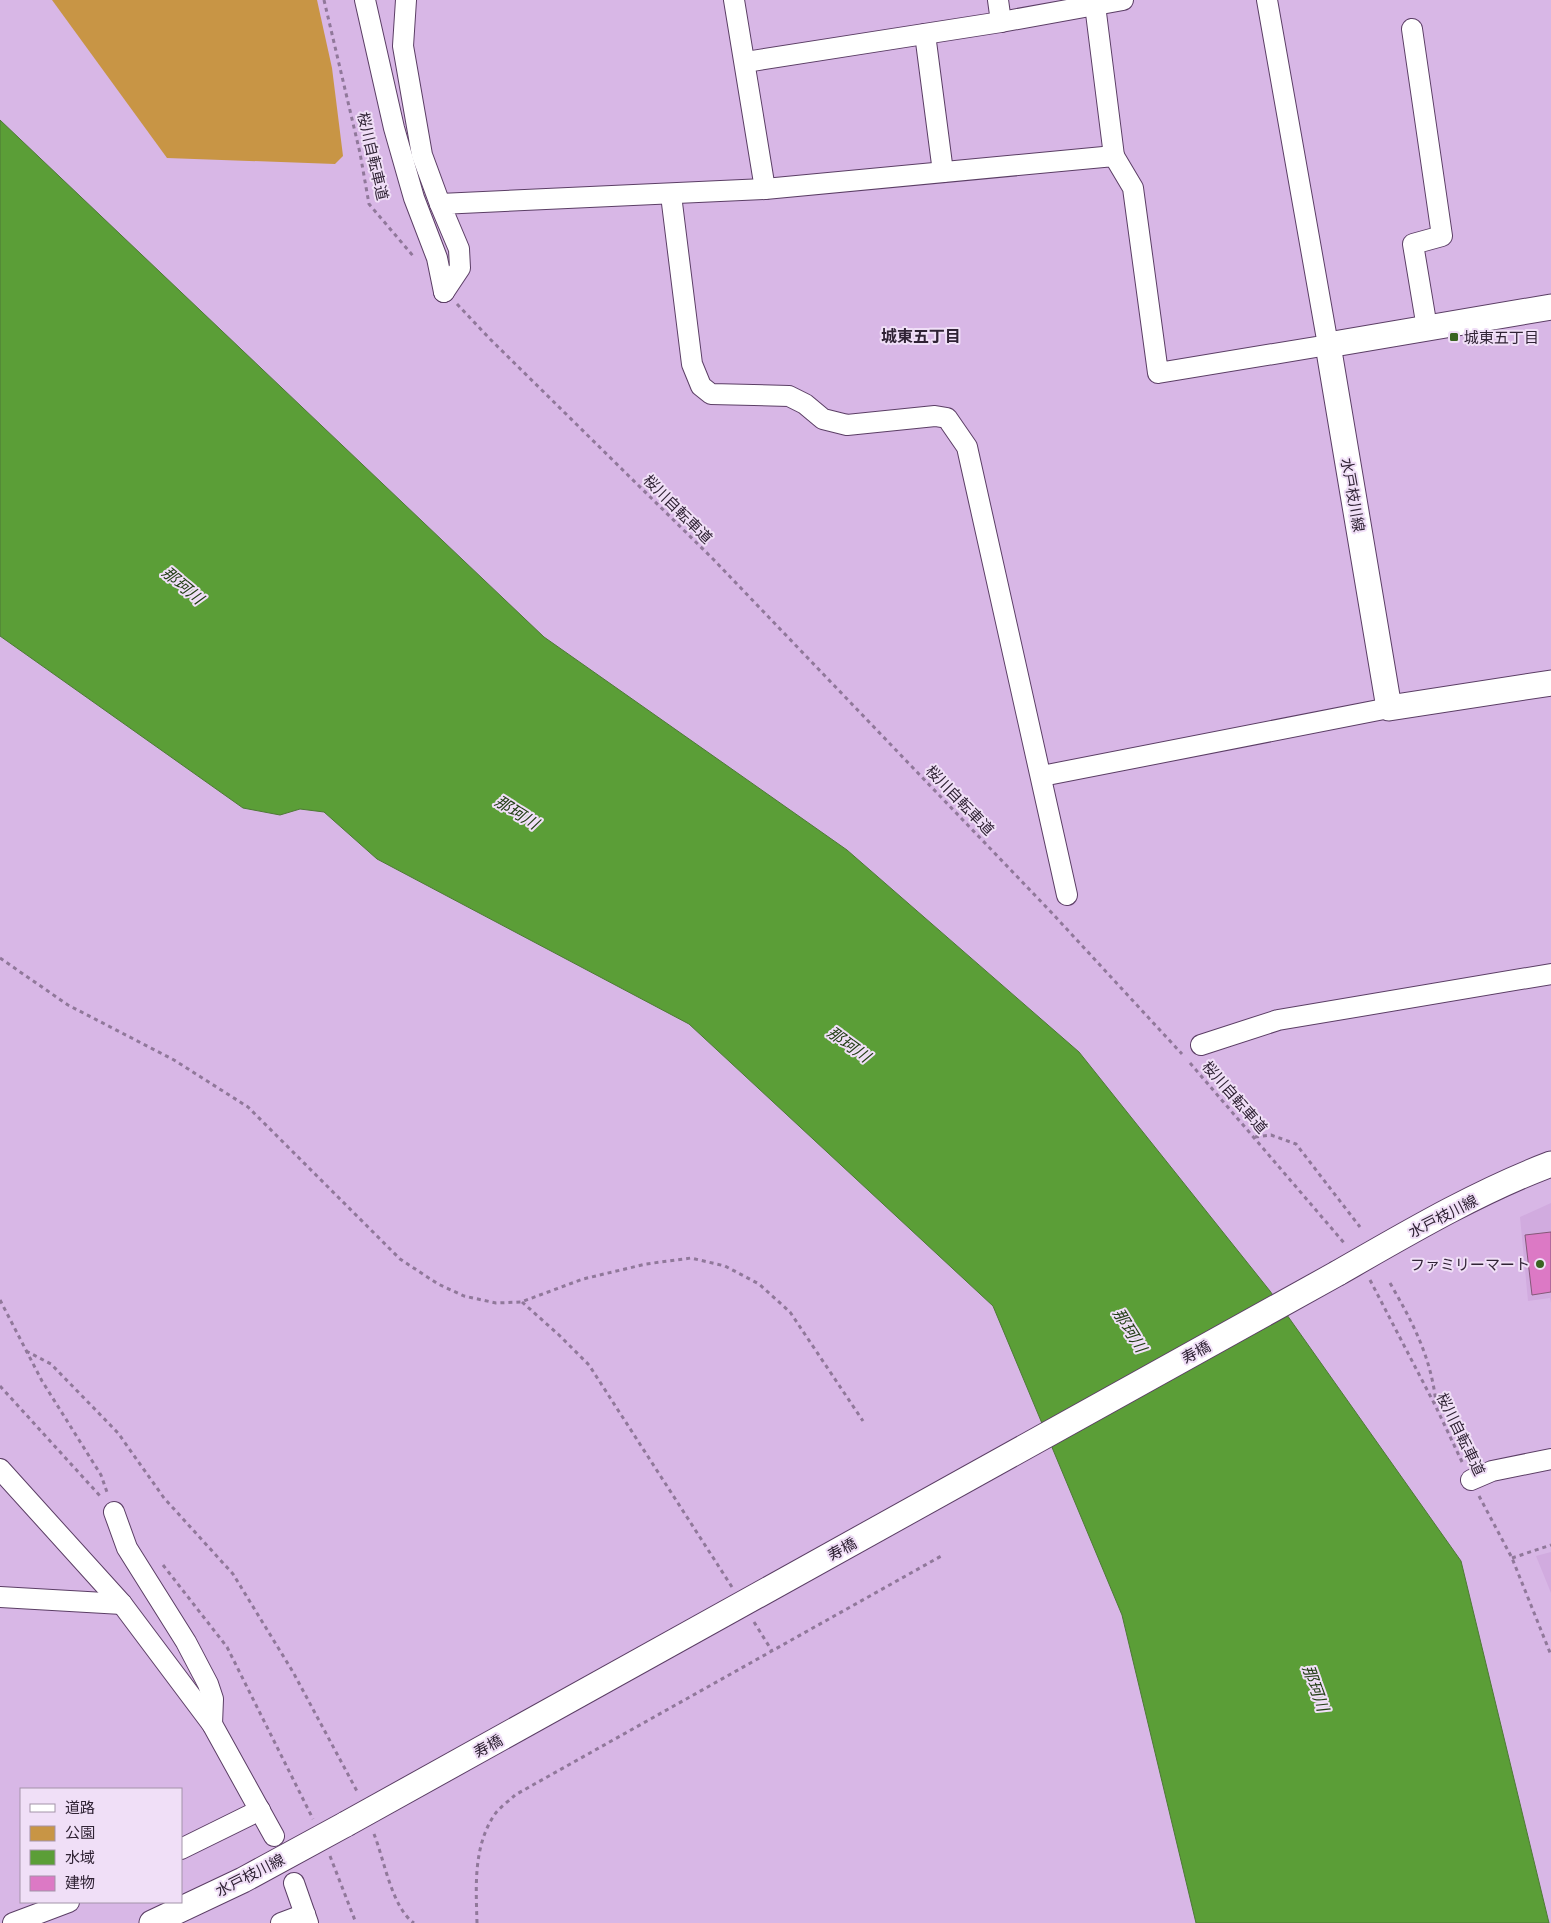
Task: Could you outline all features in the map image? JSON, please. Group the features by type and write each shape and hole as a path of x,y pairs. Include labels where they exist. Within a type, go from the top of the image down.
{"main road":[{"path":"1328,344 1551,307"},
{"name":"水戸枝川線","path":"1328,344 1390,708"},
{"path":"1390,708 1551,683"},
{"name":"水戸枝川線","path":"1347,1268 1523,1175 1551,1164"},
{"name":"寿橋","path":"346,1824 1347,1268"},
{"name":"水戸枝川線","path":"152,1923 243,1880 346,1824"}],"street":[{"path":"365,0 394,128 414,198 437,258 444,292"},
{"path":"406,0 402,46 422,155 459,249 460,268 444,292"},
{"path":"734,0 746,62 765,189"},
{"path":"998,0 1001,22"},
{"path":"746,62 1001,22 1123,0"},
{"path":"1095,6 1114,156 1132,188 1158,373 1328,344 1267,0"},
{"path":"1412,29 1442,236 1413,244 1427,328"},
{"path":"926,34 943,172"},
{"path":"440,204 672,195 765,189 1114,156"},
{"path":"672,195 692,364 701,386 711,394 789,396 805,404 823,418 846,425 935,416 947,418 967,447 1067,894"},
{"path":"1042,776 1390,708"},
{"path":"1202,1045 1278,1020 1551,974"},
{"path":"1471,1480 1492,1471 1551,1459"},
{"path":"0,1469 122,1604 212,1724 274,1836"},
{"path":"114,1512 127,1548 181,1634 208,1684 213,1699 212,1724"},
{"path":"0,1597 122,1604"},
{"path":"182,1849 260,1810"},
{"path":"281,1923 307,1919 294,1883"},
{"path":"13,1923 66,1903"}],"path":[{"name":"桜川自転車道","path":"324,0 360,153 369,204 415,258"},
{"name":"桜川自転車道","path":"444,292 755,603 1051,912 1255,1137 1348,1248 1347,1268 1368,1278 1512,1558 1551,1655"},
{"path":"0,958 68,1005 174,1060 248,1107 400,1260 438,1284 464,1296 496,1303 521,1302 583,1279 646,1264 691,1258 725,1266 759,1284 790,1312 863,1421"},
{"path":"1255,1137 1270,1135 1296,1144 1360,1227"},
{"path":"1390,1283 1414,1325 1433,1374 1436,1407"},
{"path":"0,1300 42,1381 101,1476 114,1512"},
{"path":"521,1302 559,1334 589,1366 736,1594"},
{"path":"26,1351 51,1364 118,1433 164,1498 233,1574 293,1672 360,1797"},
{"path":"1512,1558 1551,1545"},
{"path":"477,1923 476,1877 480,1849 495,1813 515,1795 943,1555"},
{"path":"752,1618 772,1651"},
{"path":"372,1828 393,1892 407,1919 414,1923"}],"shaded area":[{"path":"1551,1203 1551,1303 1550,1298 1528,1301 1520,1217"},
{"path":"1551,1552 1551,1593 1536,1556"}],"green space":[{"path":"52,0 317,0 332,68 343,156 335,164 167,158"}],"water":[{"name":"那珂川","path":"0,120 544,637 847,850 1079,1052 1270,1291 1461,1561 1549,1923 1196,1923 1122,1615 993,1306 689,1024 377,859 324,812 300,809 280,815 243,808 0,636"}],"building":[{"name":"ファミリーマート","path":"1551,1232 1551,1292 1532,1295 1525,1235"}],"place":[{"name":"城東五丁目","path":"1454,337"},
{"name":"ファミリーマート","path":"1540,1264"}],"district":[{"name":"城東五丁目","path":"921,336"}]}
